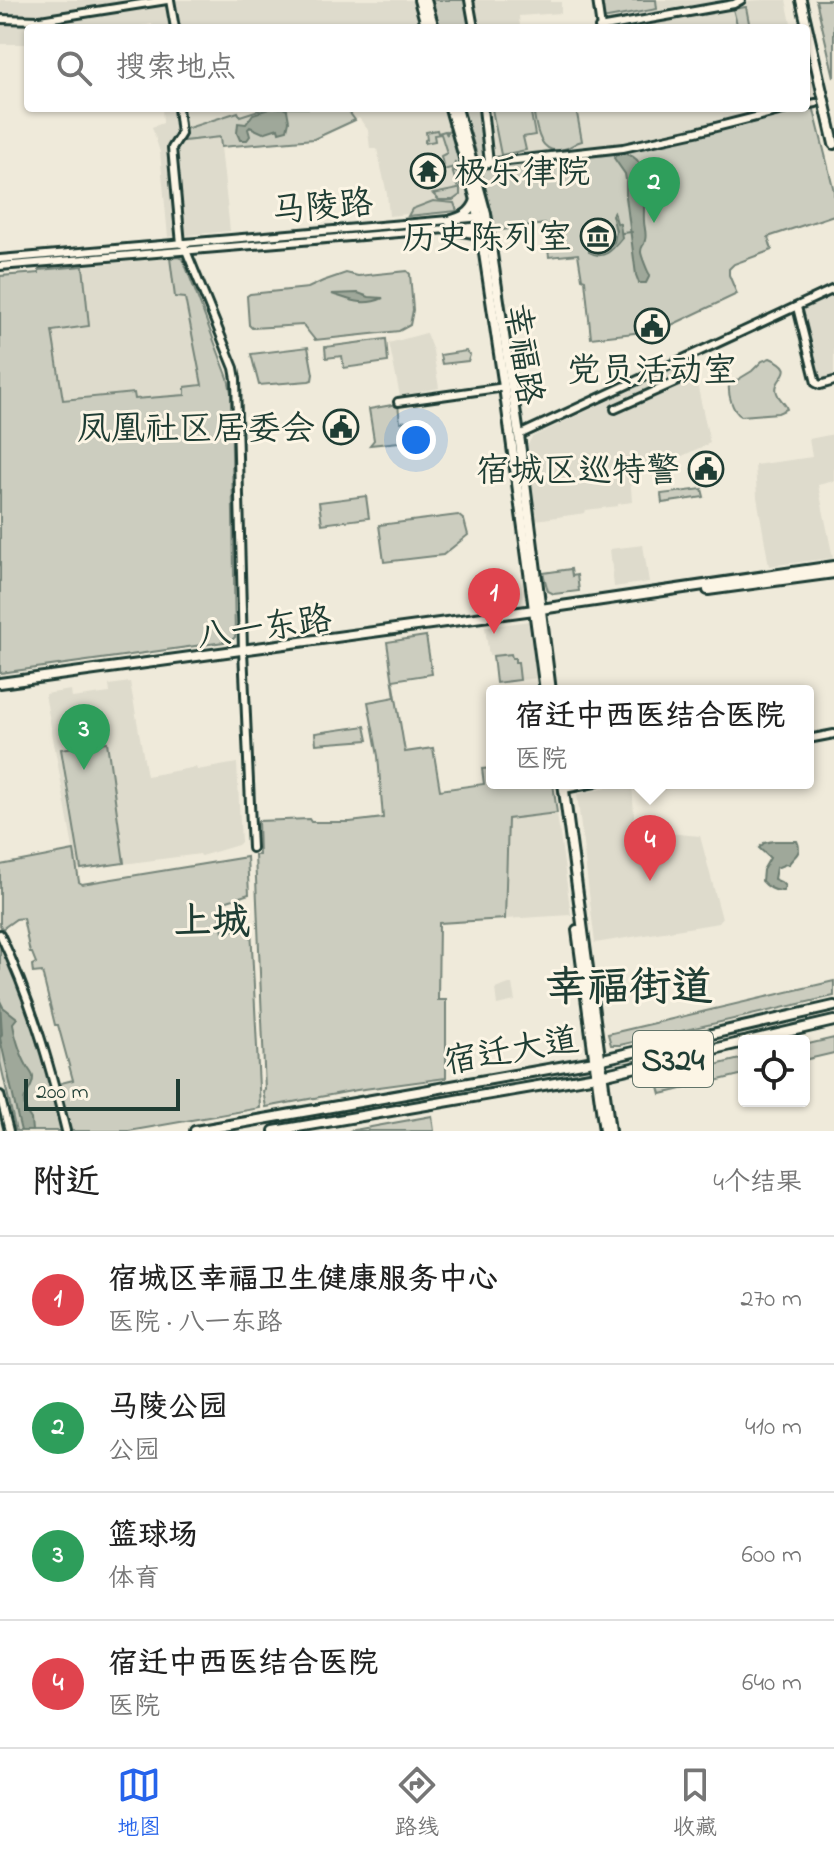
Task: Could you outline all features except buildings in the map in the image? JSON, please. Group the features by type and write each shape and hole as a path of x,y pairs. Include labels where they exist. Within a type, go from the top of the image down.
{"main road":[{"path":"419,0 426,24"},
{"path":"426,0 433,24"},
{"path":"804,0 834,120"},
{"path":"804,0 809,24"},
{"path":"810,29 834,144"},
{"name":"幸福路","path":"451,112 471,165 476,200 483,221 483,249 519,435 538,612"},
{"name":"幸福路","path":"458,112 483,221 538,612"},
{"path":"449,225 472,210 476,200"},
{"path":"449,225 477,235 483,249"},
{"path":"538,612 834,566"},
{"path":"538,612 834,573"},
{"path":"538,612 547,685"},
{"name":"八一东路","path":"0,686 538,612"},
{"path":"563,789 604,1131"},
{"name":"宿迁大道","path":"195,1131 597,1060 834,1006"},
{"name":"宿迁大道","path":"772,1035 834,1021"},
{"name":"宿迁大道","path":"274,1131 599,1076 738,1043"},
{"path":"599,1076 610,1131"}],"street":[{"path":"0,19 40,20 168,0 174,24"},
{"path":"469,0 473,24"},
{"path":"597,0 600,24"},
{"path":"622,24 734,4 741,0"},
{"path":"810,104 816,103"},
{"path":"178,112 181,134 172,148 182,243 236,379 252,848"},
{"path":"483,112 489,163"},
{"path":"471,165 638,145 774,112"},
{"name":"马陵路","path":"0,266 483,221"},
{"name":"马陵路","path":"0,259 449,225"},
{"path":"519,435 834,289"},
{"path":"797,307 816,383 820,385 834,381"},
{"path":"615,409 680,380"},
{"path":"398,402 508,386"},
{"path":"814,738 834,734"},
{"path":"0,934 22,981 41,1035 66,1131"},
{"path":"0,1095 9,1131"}],"shaded area":[{"path":"0,0 413,0 421,24 24,24 24,44 0,44"},
{"path":"430,0 467,0 471,24 438,24"},
{"path":"473,0 561,2 561,13 519,16 520,24 477,24"},
{"path":"599,0 723,0 602,20"},
{"path":"600,0 656,0 657,9 602,19"},
{"path":"786,0 791,24 749,24 745,1"},
{"path":"816,0 834,0 834,77"},
{"path":"746,7 749,24 737,24 733,9"},
{"path":"733,9 737,24 644,24"},
{"path":"813,106 834,191 834,215 768,237 772,250 734,264 729,269 737,294 661,330 591,338 585,280 582,279 578,254 549,257 545,224 496,231 482,166 640,147 789,112 810,112"},
{"path":"162,112 448,112 474,197 466,208 389,216 377,149 370,149 368,130 359,118 314,139 221,147 230,231 168,237 160,152 152,127 163,123"},
{"path":"238,112 240,116 252,112 349,112 355,120 314,139 221,147 220,137 183,141 185,129"},
{"path":"287,112 287,130 279,132 278,128 263,133 250,127 247,140 240,140 238,123 246,124 253,114"},
{"path":"464,112 482,112 486,160 478,159"},
{"path":"490,112 753,114 594,148 495,157"},
{"path":"493,112 531,112 535,135 523,137 526,150 501,155"},
{"path":"534,112 577,112 582,141 564,149 549,148 540,138"},
{"path":"437,130 438,133 445,131 447,135 447,131 451,130 461,165 455,167 455,161 454,167 444,170 441,156 447,153 441,134 434,135 435,141 425,143 426,132"},
{"path":"623,153 632,156 642,169 646,235 641,252 650,275 646,283 639,283 636,275 625,174 614,158"},
{"path":"452,170 457,172 460,195 453,200 439,200 433,194 458,189"},
{"path":"433,201 454,203 457,211 408,216 412,209"},
{"path":"614,212 622,238 604,254 589,252 603,251 614,242"},
{"path":"170,258 175,297 185,298 202,385 186,395 134,399 133,393 63,400 52,330 89,326 83,266"},
{"path":"170,258 183,259 231,392 235,637 231,641 0,673 0,276 83,266 89,326 52,331 63,400 134,393 135,399 185,395 185,387 202,385 185,298 175,297"},
{"path":"407,271 410,274 413,310 410,325 399,331 315,340 303,325 252,328 249,325 247,296 250,294 308,288 346,273 358,276"},
{"path":"358,293 383,298 363,302 332,294"},
{"path":"834,295 834,378 819,381 802,310"},
{"path":"426,333 433,351 439,388 400,396 389,343"},
{"path":"386,339 388,362 344,368 342,356 326,358 325,347"},
{"path":"308,347 312,380 259,385 251,354"},
{"path":"466,351 470,355 468,361 442,364 440,355"},
{"path":"770,358 784,367 785,371 776,387 787,409 778,413 741,416 731,402 729,385"},
{"path":"692,361 710,443 663,465 630,474 632,502 536,520 527,446 532,437"},
{"path":"398,404 400,422 426,419 428,439 370,445 374,440 369,409"},
{"path":"834,434 834,481 818,485 833,558 769,566 757,497 755,465 812,457 809,439"},
{"path":"702,489 704,497 662,503 661,494"},
{"path":"366,496 369,518 322,524 319,502"},
{"path":"458,515 464,520 468,535 443,555 384,562 379,525"},
{"path":"643,545 649,582 614,587 610,549"},
{"path":"571,569 572,576 577,575 579,591 554,594 548,591 543,573"},
{"path":"533,623 539,678 520,680 518,663 511,654 489,656 485,627"},
{"path":"426,636 432,674 393,680 405,752 433,748 440,790 484,784 482,769 486,769 486,789 554,789 557,813 508,819 505,919 439,923 438,1000 446,1000 446,1078 266,1107 255,855 259,855 258,821 309,819 311,822 350,822 383,818 378,756 368,702 395,697 387,642"},
{"path":"511,654 518,662 520,680 496,683 493,656"},
{"path":"130,682 147,776 237,763 241,842 238,845 201,856 77,870 45,694 71,690 72,698 110,693 109,685"},
{"path":"365,726 368,740 316,744 315,733"},
{"path":"107,742 124,863 81,869 61,749"},
{"path":"602,789 632,789 635,830 700,836 722,919 719,923 595,943 577,794"},
{"path":"557,813 571,915 505,919 508,819"},
{"path":"773,841 797,841 799,845 798,852 788,865 776,868 774,879 785,886 783,891 777,891 762,881 763,870 770,858 759,848"},
{"path":"74,851 79,882 82,884 247,857 249,894 224,902 219,909 223,932 251,927 260,1108 129,1131 69,1131 59,1087 61,1083 73,1080 42,972 33,973 32,965 36,963 30,953 23,918 2,929 0,925 0,865"},
{"path":"0,942 21,987 48,1069 62,1131 16,1131 0,1062"},
{"path":"834,981 834,996 620,1045 611,1045 608,1034"},
{"path":"512,984 515,1001 497,1005 495,989"},
{"path":"0,1001 17,1018 13,1023 16,1039 33,1076 24,1100 32,1131 21,1131 19,1123 0,1038"},
{"path":"834,1038 834,1053 810,1059 810,1044"},
{"path":"738,1059 738,1075 661,1094 657,1079"},
{"path":"432,1116 434,1131 349,1131"}],"waterway":[{"path":"622,233 632,232"}],"place":[{"name":"极乐律院","path":"428,171"},
{"name":"马陵公园","path":"654,223"},
{"name":"历史陈列室","path":"598,236"},
{"name":"党员活动室","path":"652,326"},
{"name":"凤凰社区居委会","path":"341,427"},
{"name":"宿城区巡特警","path":"706,469"},
{"name":"宿城区幸福卫生健康服务中心","path":"494,634"},
{"name":"篮球场","path":"84,770"},
{"name":"宿迁中西医结合医院","path":"650,881"}],"district":[{"name":"上城","path":"212,920"},
{"name":"幸福街道","path":"629,985"}]}
